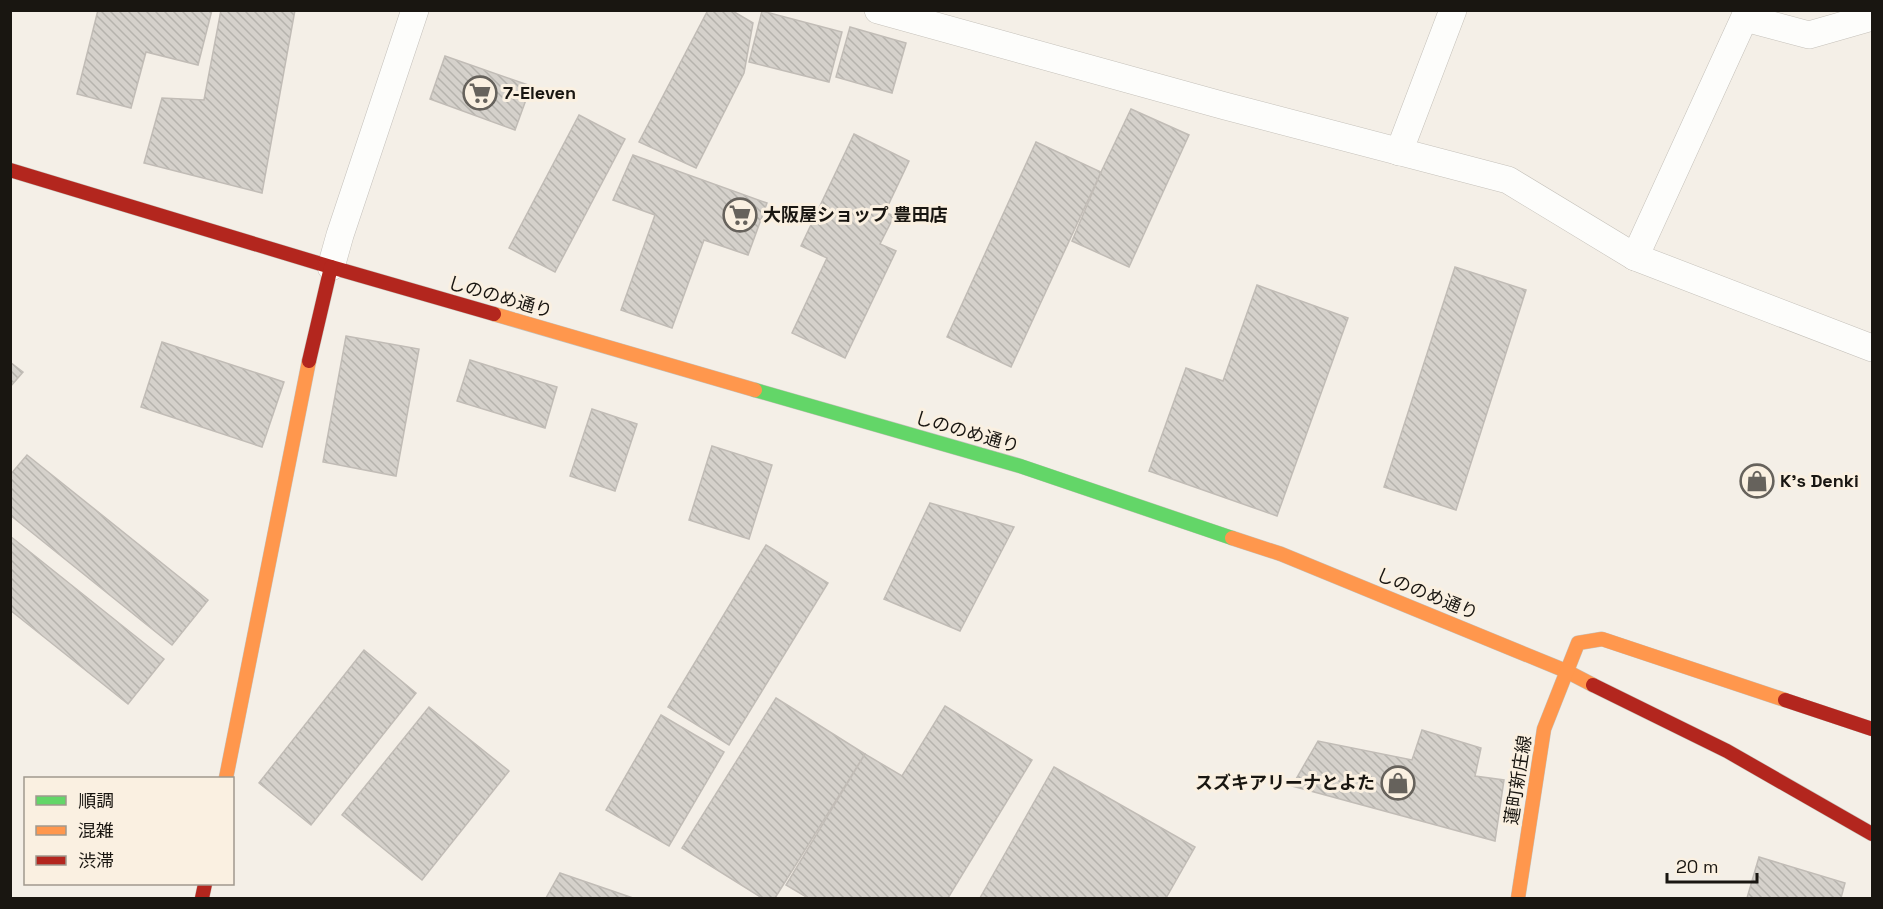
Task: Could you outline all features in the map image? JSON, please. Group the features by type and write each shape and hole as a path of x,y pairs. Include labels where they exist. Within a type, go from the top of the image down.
{"main road":[{"name":"しののめ通り","path":"10,170 331,267 1020,466 1281,554 1566,671 1727,751 1872,834"},
{"path":"226,777 306,373 331,267"},
{"name":"蓮町新庄線","path":"1518,898 1544,729 1578,643 1602,639 1719,679"},
{"path":"1566,671 1601,671"},
{"path":"1664,674 1719,679 1872,729"}],"street":[{"path":"331,267 415,10"},
{"path":"878,10 1237,109 1508,180 1635,257 1872,348"},
{"path":"1399,152 1453,10"},
{"path":"1635,257 1747,14 1809,35 1872,17"}],"building":[{"path":"98,10 212,10 198,65 146,52 131,108 77,94"},
{"path":"221,10 295,10 262,193 144,163 162,98 204,100"},
{"path":"708,10 731,10 753,23 744,73 696,168 639,142"},
{"path":"762,11 842,32 829,82 749,62"},
{"path":"850,27 906,43 892,93 836,77"},
{"name":"7-Eleven","path":"445,56 531,86 515,130 430,99"},
{"path":"1131,109 1189,135 1129,267 1072,241"},
{"path":"579,115 625,139 555,272 509,248"},
{"path":"854,134 909,161 885,212 894,216 880,244 896,251 845,358 792,333 827,258 801,246"},
{"path":"1036,142 1101,172 1011,367 947,337"},
{"path":"633,155 767,203 748,255 704,240 672,328 621,310 655,215 613,200"},
{"path":"1455,267 1526,290 1456,510 1384,487"},
{"path":"1257,285 1348,318 1277,516 1149,471 1186,368 1223,381"},
{"path":"346,336 419,349 396,476 323,462"},
{"path":"162,342 284,382 262,447 141,407"},
{"path":"470,360 557,387 545,428 457,401"},
{"path":"10,362 23,372 10,387"},
{"path":"592,409 637,424 615,491 570,476"},
{"path":"712,446 772,465 749,539 689,520"},
{"path":"27,455 208,600 172,645 10,515 10,475"},
{"path":"930,503 1014,527 960,631 884,599"},
{"path":"10,536 164,659 128,704 10,610"},
{"path":"766,545 828,583 729,745 668,707"},
{"path":"364,650 416,693 311,825 259,783"},
{"path":"776,698 865,754 775,898 762,898 682,848"},
{"path":"945,706 1032,760 948,898 808,898 786,885 865,754 902,776"},
{"path":"429,707 509,771 422,880 342,815"},
{"path":"661,715 724,752 669,846 606,810"},
{"name":"スズキアリーナとよた","path":"1422,730 1481,748 1475,776 1504,780 1495,841 1292,786 1318,741 1412,760"},
{"path":"1054,767 1195,847 1166,898 980,898"},
{"path":"1759,857 1845,883 1841,898 1747,898"},
{"path":"560,873 633,898 546,898"}],"traffic: fast":[{"path":"755,390 1020,466 1232,538"}],"traffic: slow":[{"path":"494,314 755,390"},
{"path":"226,777 309,361"},
{"path":"1232,538 1281,554 1566,671 1593,685"},
{"path":"1518,898 1544,729 1578,643 1602,639 1785,700"}],"traffic: jam":[{"path":"10,170 494,314"},
{"path":"309,361 331,267"},
{"path":"1593,685 1727,751 1872,834"},
{"path":"1785,700 1872,729"},
{"path":"202,898 205,885"}],"place":[{"name":"7-Eleven","path":"480,93"},
{"name":"大阪屋ショップ 豊田店","path":"740,215"},
{"name":"K's Denki","path":"1757,481"},
{"name":"スズキアリーナとよた","path":"1398,783"}]}
